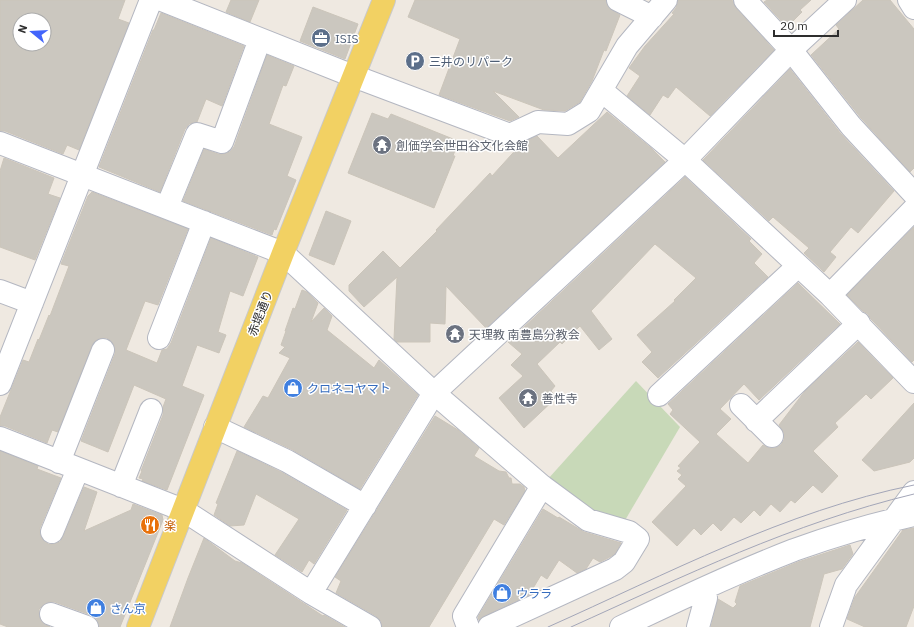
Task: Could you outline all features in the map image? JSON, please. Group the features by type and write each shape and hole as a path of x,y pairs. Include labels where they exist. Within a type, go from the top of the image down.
{"main road":[{"name":"赤堤通り","path":"138,627 283,253 384,0"}],"street":[{"path":"0,384 151,0"},
{"path":"162,0 353,76 510,135 538,122 568,124 590,111 627,46 666,0"},
{"path":"618,0 652,17"},
{"path":"745,0 791,50 851,126 914,194"},
{"path":"311,593 434,392 685,160 791,50 845,0"},
{"path":"909,0 914,8"},
{"path":"167,207 197,134 222,142 260,39"},
{"path":"602,91 685,160 830,295 914,382"},
{"path":"0,143 283,253 434,392 542,486 588,520 629,532 638,539 624,562 615,569 522,620 490,627"},
{"path":"830,295 914,209"},
{"path":"159,338 204,222"},
{"path":"659,395 798,266"},
{"path":"0,291 32,303"},
{"path":"756,421 859,324"},
{"path":"52,532 69,466 103,350"},
{"path":"741,405 772,436"},
{"path":"121,486 151,410"},
{"path":"215,427 287,461 365,506"},
{"path":"0,438 183,510 311,593 370,627"},
{"path":"468,627 464,616 542,486"},
{"path":"831,627 846,585 904,517 914,492"},
{"path":"621,627 705,588 793,550 856,530 904,517"},
{"path":"698,627 706,598 705,588"},
{"path":"51,614 86,627"}],"green space":[{"path":"636,381 680,427 624,522 588,509 548,479"}],"building":[{"path":"0,0 125,0 118,19 129,23 79,150 67,145 63,154 5,131 0,131"},
{"path":"231,0 259,0 250,22 226,12"},
{"path":"415,0 606,0 608,7 620,15 606,51 604,50 592,81 580,102 565,111 544,110 493,91 519,117 510,121 439,95 460,39 408,17"},
{"path":"678,0 732,0 736,8 774,50 710,116 676,87 668,98 663,95 650,115 627,96 640,76 629,68 645,46 674,14 672,13 676,8"},
{"path":"767,0 811,0 800,10 802,12 787,27 764,2"},
{"path":"863,0 890,0 914,29 914,168 910,172 861,118 811,55 839,29 836,25"},
{"path":"313,7 358,24 345,59 300,41"},
{"path":"161,13 244,46 222,106 206,99 197,122 189,124 185,129 160,192 99,167"},
{"path":"267,55 294,66 286,86 283,85 269,124 302,137 287,176 296,180 276,230 274,229 272,235 183,201 204,149 218,154 224,154 230,152 234,147"},
{"path":"790,69 841,134 894,191 858,233 851,227 830,252 836,257 824,272 804,253 809,248 773,217 769,221 703,160"},
{"path":"607,112 651,148 665,162 486,328 446,286 445,324 430,323 430,342 397,342 394,339 397,277 364,307 349,291 349,285 383,251 400,268 437,231 436,230 490,173 492,176 522,143 537,136 558,158"},
{"path":"372,113 388,119 391,114 458,141 453,156 455,156 434,208 348,173"},
{"path":"4,158 54,178 48,194 60,198 35,260 0,247 0,171"},
{"path":"685,177 751,239 749,241 762,254 754,263 768,277 658,378 642,362 652,352 637,335 675,301 674,300 696,278 655,244 591,311 612,339 599,350 580,326 562,344 560,342 537,364 555,386 551,391 557,397 524,428 499,398 523,376 511,365 522,354 508,342"},
{"path":"92,192 188,229 158,305 145,301 126,350 157,363 162,350 167,349 171,343 211,238 258,257 243,296 230,291 218,332 226,335 219,353 197,345 182,386 204,395 167,490 142,481 143,479 139,478 163,415 163,407 166,399 134,385 108,452 81,441 115,354 113,343 107,338 96,340 92,345 58,432 52,430 47,443 5,426 0,426 0,417 23,360 29,362 49,315 50,316 69,266 61,264 88,196"},
{"path":"326,211 351,221 334,265 309,255"},
{"path":"914,227 914,360 912,362 868,314 847,295"},
{"path":"798,283 840,324 759,400 744,384 720,409 731,419 716,434 748,463 763,445 769,448 775,448 781,445 784,440 784,433 779,425 805,391 858,342 893,378 871,399 866,394 835,423 838,427 813,451 838,476 822,493 813,485 795,503 791,500 780,512 771,504 760,516 754,510 741,523 734,517 721,531 713,523 701,535 694,528 677,546 652,522 686,486 678,479 682,475 677,471 681,468 678,466 700,442 670,414 673,410 668,404"},
{"path":"302,290 307,292 318,303 311,322 324,308 332,316 327,330 374,368 379,360 418,395 360,489 293,450 244,427 263,396 268,398 290,358 279,353 285,347 281,345 285,331 293,308 295,309"},
{"path":"914,403 914,458 910,462 874,471 862,460"},
{"path":"435,416 458,430 479,448 474,456 499,471 506,472 509,478 511,478 512,484 520,484 524,487 525,491 504,525 494,519 429,627 382,627 381,621 376,616 336,593 341,581 335,577"},
{"path":"0,451 38,466 37,469 61,478 40,528 42,539 48,544 60,542 84,487 97,492 84,531 131,510 133,504 162,515 163,520 120,627 99,627 97,619 91,615 55,602 49,602 39,609 39,616 42,622 50,627 8,627 0,624"},
{"path":"237,451 281,472 347,510 314,564 309,560 302,572 275,555 299,519 256,494 244,525 230,526 214,515 218,504 216,503"},
{"path":"543,509 584,532 621,543 615,554 600,562 593,558 586,569 577,573 559,560 547,579 541,575 529,595 484,616 479,620 478,617"},
{"path":"914,528 914,606 906,627 865,627 847,619 855,597 903,530"},
{"path":"204,538 235,561 242,563 323,616 324,615 345,627 170,627"},
{"path":"850,545 853,554 842,569 824,574 810,627 711,627 718,599 733,608 737,604 735,602 740,586 798,562"}],"tram line":[{"path":"548,627 682,566 773,527 866,496 914,485"},
{"path":"571,627 697,570 782,535 869,506 914,494"}],"place":[{"name":"ISIS","path":"321,38"},
{"name":"三井のリパーク","path":"415,61"},
{"name":"創価学会世田谷文化会館","path":"382,145"},
{"name":"天理教 南豊島分教会","path":"455,334"},
{"name":"クロネコヤマト","path":"293,388"},
{"name":"善性寺","path":"528,398"},
{"name":"楽","path":"150,525"},
{"name":"ウララ","path":"502,593"},
{"name":"さん京","path":"96,608"}]}
